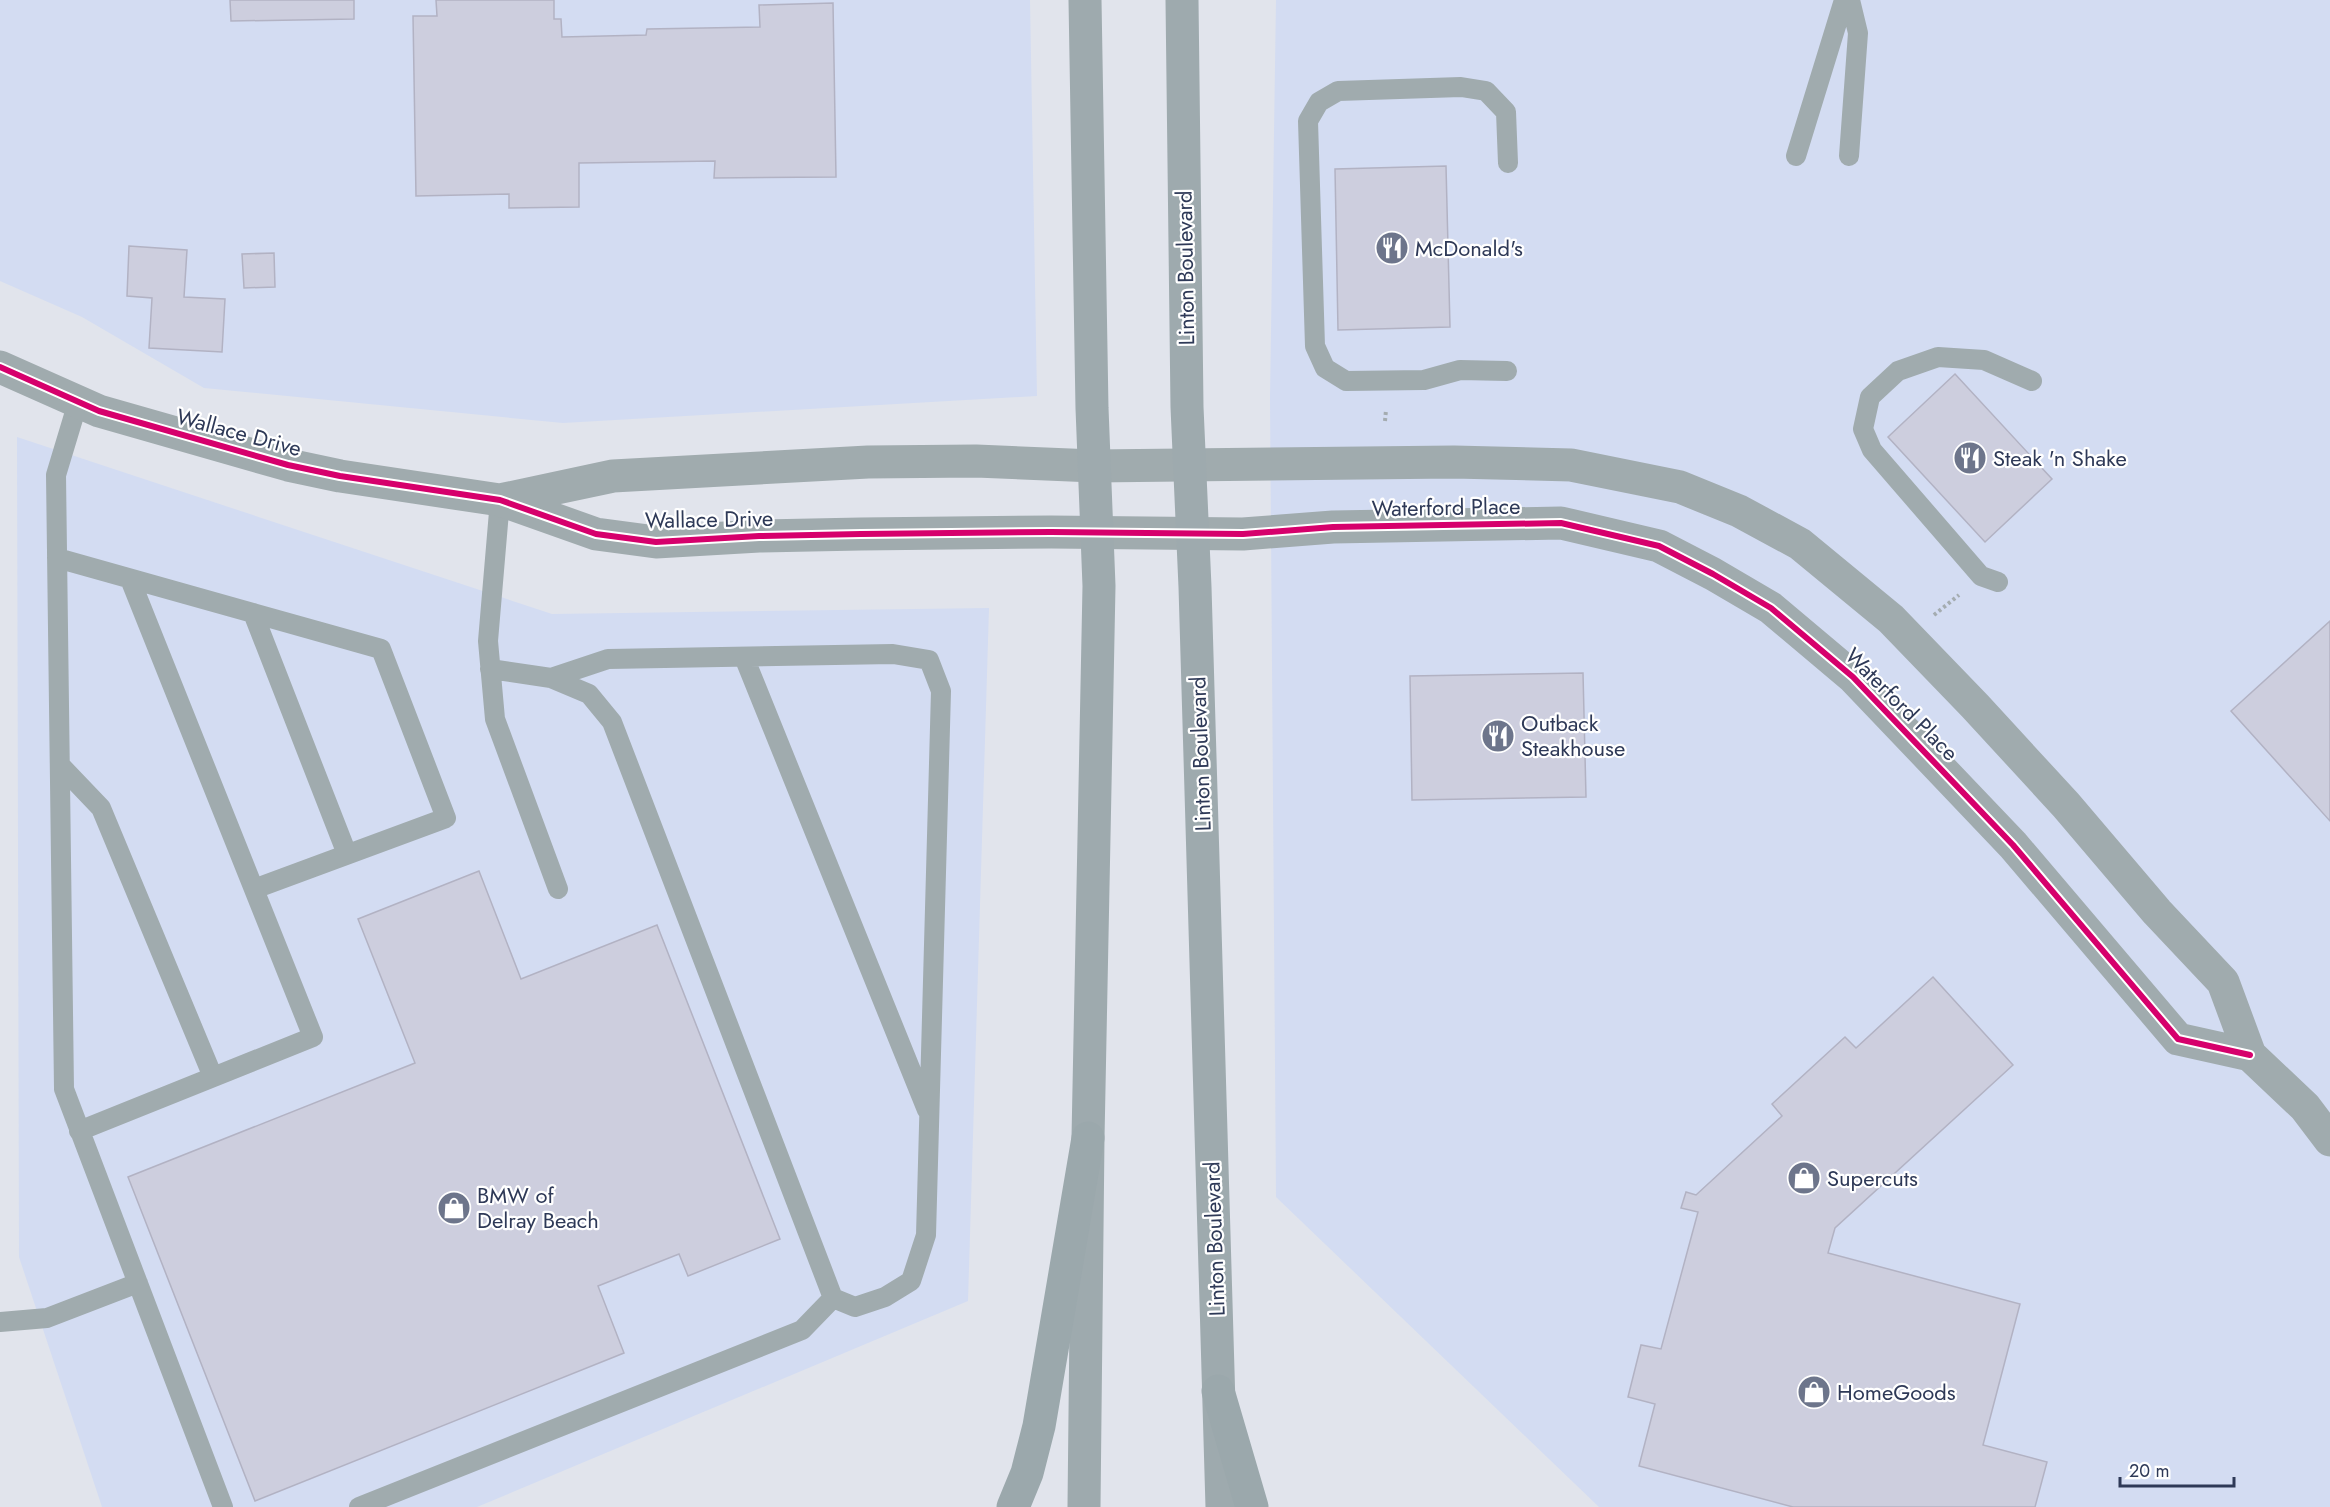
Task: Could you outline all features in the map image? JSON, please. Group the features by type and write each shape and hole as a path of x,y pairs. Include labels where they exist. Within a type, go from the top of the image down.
{"highway":[{"path":"1013,1507 1027,1473 1040,1426 1088,1138"},
{"path":"1218,1391 1252,1507"}],"main road":[{"path":"1084,1507 1088,1138 1099,586 1094,466 1085,0"},
{"name":"Linton Boulevard","path":"1182,0 1186,407 1192,533 1222,1507"}],"street":[{"name":"Wallace Drive","path":"0,367 99,411 288,465 340,476 500,500 596,534 656,542 759,536 1051,532 1192,533"},
{"name":"Wallace Drive","path":"500,500 613,476 868,462 976,461 1094,466 1189,464"},
{"name":"Waterford Place","path":"1189,464 1454,462 1571,465 1680,487 1739,511 1800,544 1891,619 2066,805 2157,912 2223,982 2250,1055 2305,1107 2330,1140"},
{"name":"Waterford Place","path":"1192,533 1243,534 1367,526 1561,523 1659,546 1771,608 1853,676 2013,845 2178,1039 2250,1055"}],"lane":[{"path":"1796,156 1844,0"},
{"path":"1849,156 1858,33 1850,0"},
{"path":"1507,371 1460,370 1424,380 1346,381 1325,369 1315,346 1308,121 1319,102 1338,91 1461,87 1486,90 1506,112 1508,163"},
{"path":"1998,582 1981,576 1872,450 1863,429 1870,397 1898,371 1938,357 1984,360 2032,381"},
{"path":"78,402 56,475 64,1089 223,1507"},
{"path":"500,500 488,641 495,719 558,889"},
{"path":"57,558 381,649 446,818 254,889"},
{"path":"80,1131 313,1037 130,579"},
{"path":"253,613 347,854"},
{"path":"490,669 550,678 589,694 612,722 833,1298 855,1307 885,1298 911,1281 926,1235 941,691 929,660 893,654 608,659 550,678"},
{"path":"744,657 930,1119"},
{"path":"60,765 101,808 213,1077"},
{"path":"0,1322 47,1318 138,1283"},
{"path":"359,1507 802,1330 833,1298"}],"path":[{"path":"1932,617 1966,589"}],"shaded area":[{"path":"0,0 1030,0 1037,396 563,423 204,388 82,317 0,281"},
{"path":"1276,0 2330,0 2330,1507 1599,1507 1276,1197 1270,398"},
{"path":"17,437 552,614 989,608 968,1301 477,1507 102,1507 19,1257"}],"building":[{"path":"230,0 354,0 354,19 231,21"},
{"path":"436,0 554,0 554,19 561,19 562,37 646,35 647,29 760,27 759,5 833,3 836,177 714,178 715,161 579,163 579,207 509,208 509,194 416,196 413,16 437,16"},
{"name":"McDonald's","path":"1446,166 1450,327 1338,330 1335,169"},
{"path":"129,246 187,250 184,297 225,299 222,352 149,348 152,298 127,296"},
{"path":"274,253 275,287 244,288 242,254"},
{"name":"Steak 'n Shake","path":"1955,374 2052,479 1985,542 1888,437"},
{"path":"2330,621 2330,821 2231,711"},
{"name":"Outback Steakhouse","path":"1583,673 1586,797 1412,800 1410,676"},
{"name":"BMW of Delray Beach","path":"479,871 521,979 657,925 780,1239 688,1276 679,1254 598,1286 624,1353 255,1501 128,1177 415,1063 358,919"},
{"path":"1933,977 2013,1065 1835,1228 1828,1253 2020,1304 1983,1445 2047,1462 2035,1507 1793,1507 1639,1466 1655,1404 1628,1397 1641,1345 1661,1349 1698,1212 1681,1208 1686,1192 1696,1195 1782,1116 1772,1104 1845,1037 1856,1048"}],"cycle path":[{"path":"0,367 99,411 288,465 340,476 500,500 596,534 656,542 759,536 861,534 1051,532 1243,534 1333,527 1561,523 1659,546 1771,608 1853,677 2013,845 2178,1039 2250,1055"}],"place":[{"name":"McDonald's","path":"1392,248"},
{"name":"Steak 'n Shake","path":"1970,458"},
{"name":"Outback Steakhouse","path":"1498,736"},
{"name":"Supercuts","path":"1804,1178"},
{"name":"BMW of Delray Beach","path":"454,1208"},
{"name":"HomeGoods","path":"1814,1392"}]}
